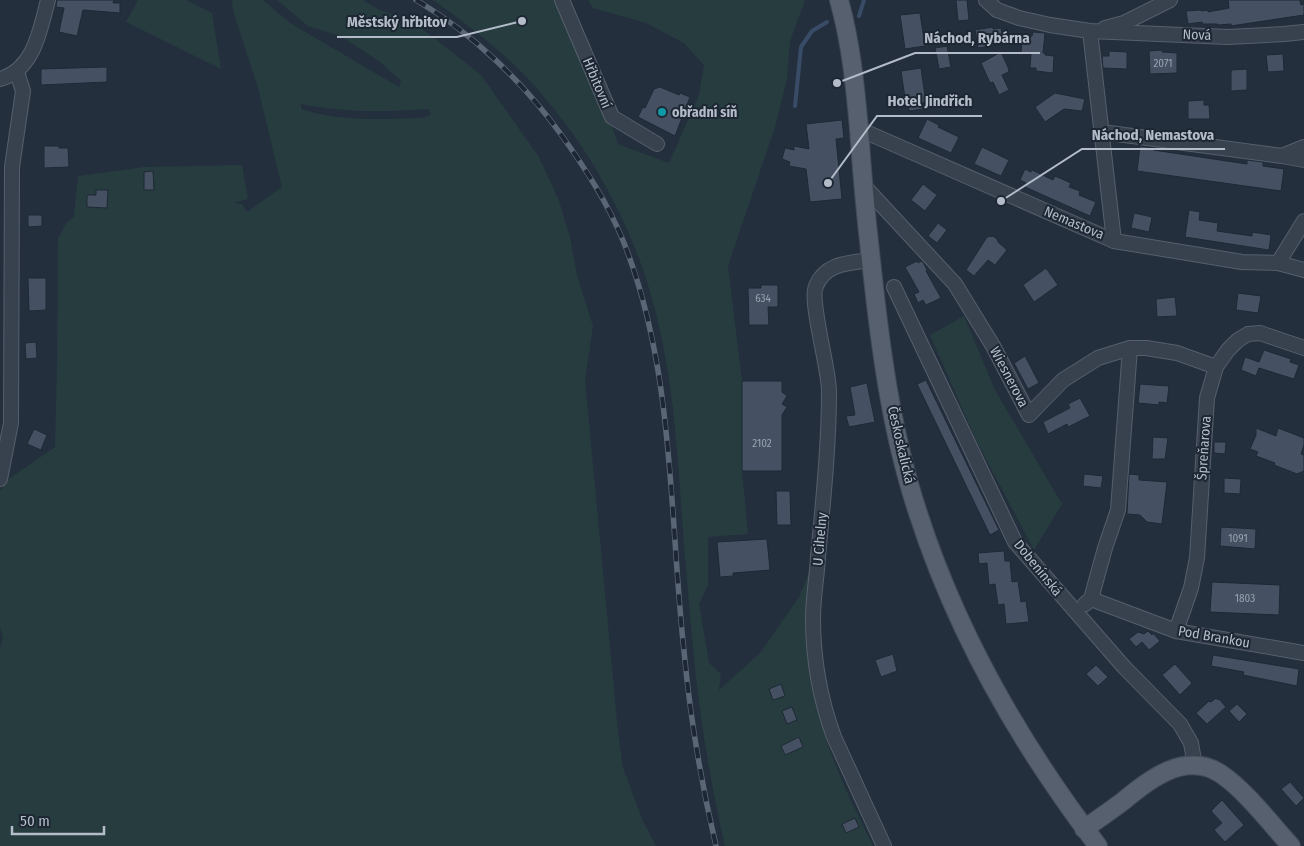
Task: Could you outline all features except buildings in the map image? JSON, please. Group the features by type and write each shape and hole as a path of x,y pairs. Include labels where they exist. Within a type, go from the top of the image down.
{"main road":[{"name":"Českoskalická","path":"839,0 849,38 855,81 870,260 893,417 917,512 937,569 971,643 1007,713 1038,763 1098,846"},
{"path":"1084,829 1157,776 1173,769 1195,766 1216,772 1229,781 1290,846"}],"street":[{"path":"0,79 17,72 27,60 48,0"},
{"name":"Hřbitovní","path":"562,0 612,116 657,144"},
{"name":"Nová","path":"986,0 997,10 1019,18 1090,31 1228,37 1304,32"},
{"path":"1114,241 1090,31 1124,23 1170,0"},
{"path":"0,478 11,423 12,167 23,91 17,72"},
{"name":"Nemastova","path":"859,129 1114,241 1242,262 1278,263 1304,270"},
{"path":"1102,132 1304,160"},
{"path":"1282,156 1304,147"},
{"name":"Wiesnerova","path":"864,186 955,284 993,346 1029,415 1063,380 1098,358 1130,348"},
{"path":"1278,263 1304,221"},
{"name":"U Cihelny","path":"870,260 834,266 820,277 814,288 814,304 825,357 829,388 824,485 813,617 816,665 825,710 834,737 884,846"},
{"name":"Dobenínská","path":"894,287 1015,542 1075,613 1124,667 1180,724 1191,743 1195,766"},
{"name":"Špreňarova","path":"1176,632 1191,588 1197,558 1207,398 1216,367 1228,350 1238,340 1248,334 1260,333 1304,348"},
{"path":"1075,613 1091,598 1118,510 1130,348 1146,348 1177,353 1216,367"},
{"name":"Pod Brankou","path":"1091,598 1176,632 1304,653"}],"green space":[{"path":"138,0 186,0 212,13 221,69 126,22"},
{"path":"233,0 263,0 290,23 399,87 401,81 379,61 340,36 308,26 277,0 363,0 376,8 416,24 481,75 539,157 559,201 570,237 577,276 593,326 585,380 618,732 623,768 643,821 656,846 0,846 0,647 3,638 0,626 0,491 10,478 55,447 58,238 67,222 74,217 78,176 145,167 242,165 248,199 233,203 242,204 247,212 282,187 258,88 233,11","holes":["301,104 365,111 429,109 431,115 421,118 346,118 301,109"]},
{"path":"433,0 558,0 601,94 618,144 669,163 699,95 704,65 684,43 646,23 593,8 588,0 805,0 790,41 787,79 775,127 728,266 742,381 742,471 748,534 708,537 708,585 699,604 709,663 721,674 719,690 760,653 799,597 810,570 809,618 813,683 827,743 846,790 873,846 725,846 698,698 670,384 662,340 644,272 617,208 582,147 561,118 539,91 502,54"},
{"path":"964,316 995,390 1062,504 1034,550 976,440 930,335"}],"waterway":[{"path":"859,16 864,0"},
{"path":"795,106 801,47 812,31 827,22"}],"railway":[{"path":"416,0 457,27 495,59 529,95 560,133 587,173 611,214 624,243 641,292 653,342 661,393 668,444 679,600 689,700 716,846"}],"place":[{"name":"Městský hřbitov","path":"522,21"},
{"name":"Náchod, Rybárna","path":"837,83"},
{"name":"obřadní síň","path":"662,112"},
{"name":"Hotel Jindřich","path":"828,183"},
{"name":"Náchod, Nemastova","path":"1001,201"}]}
